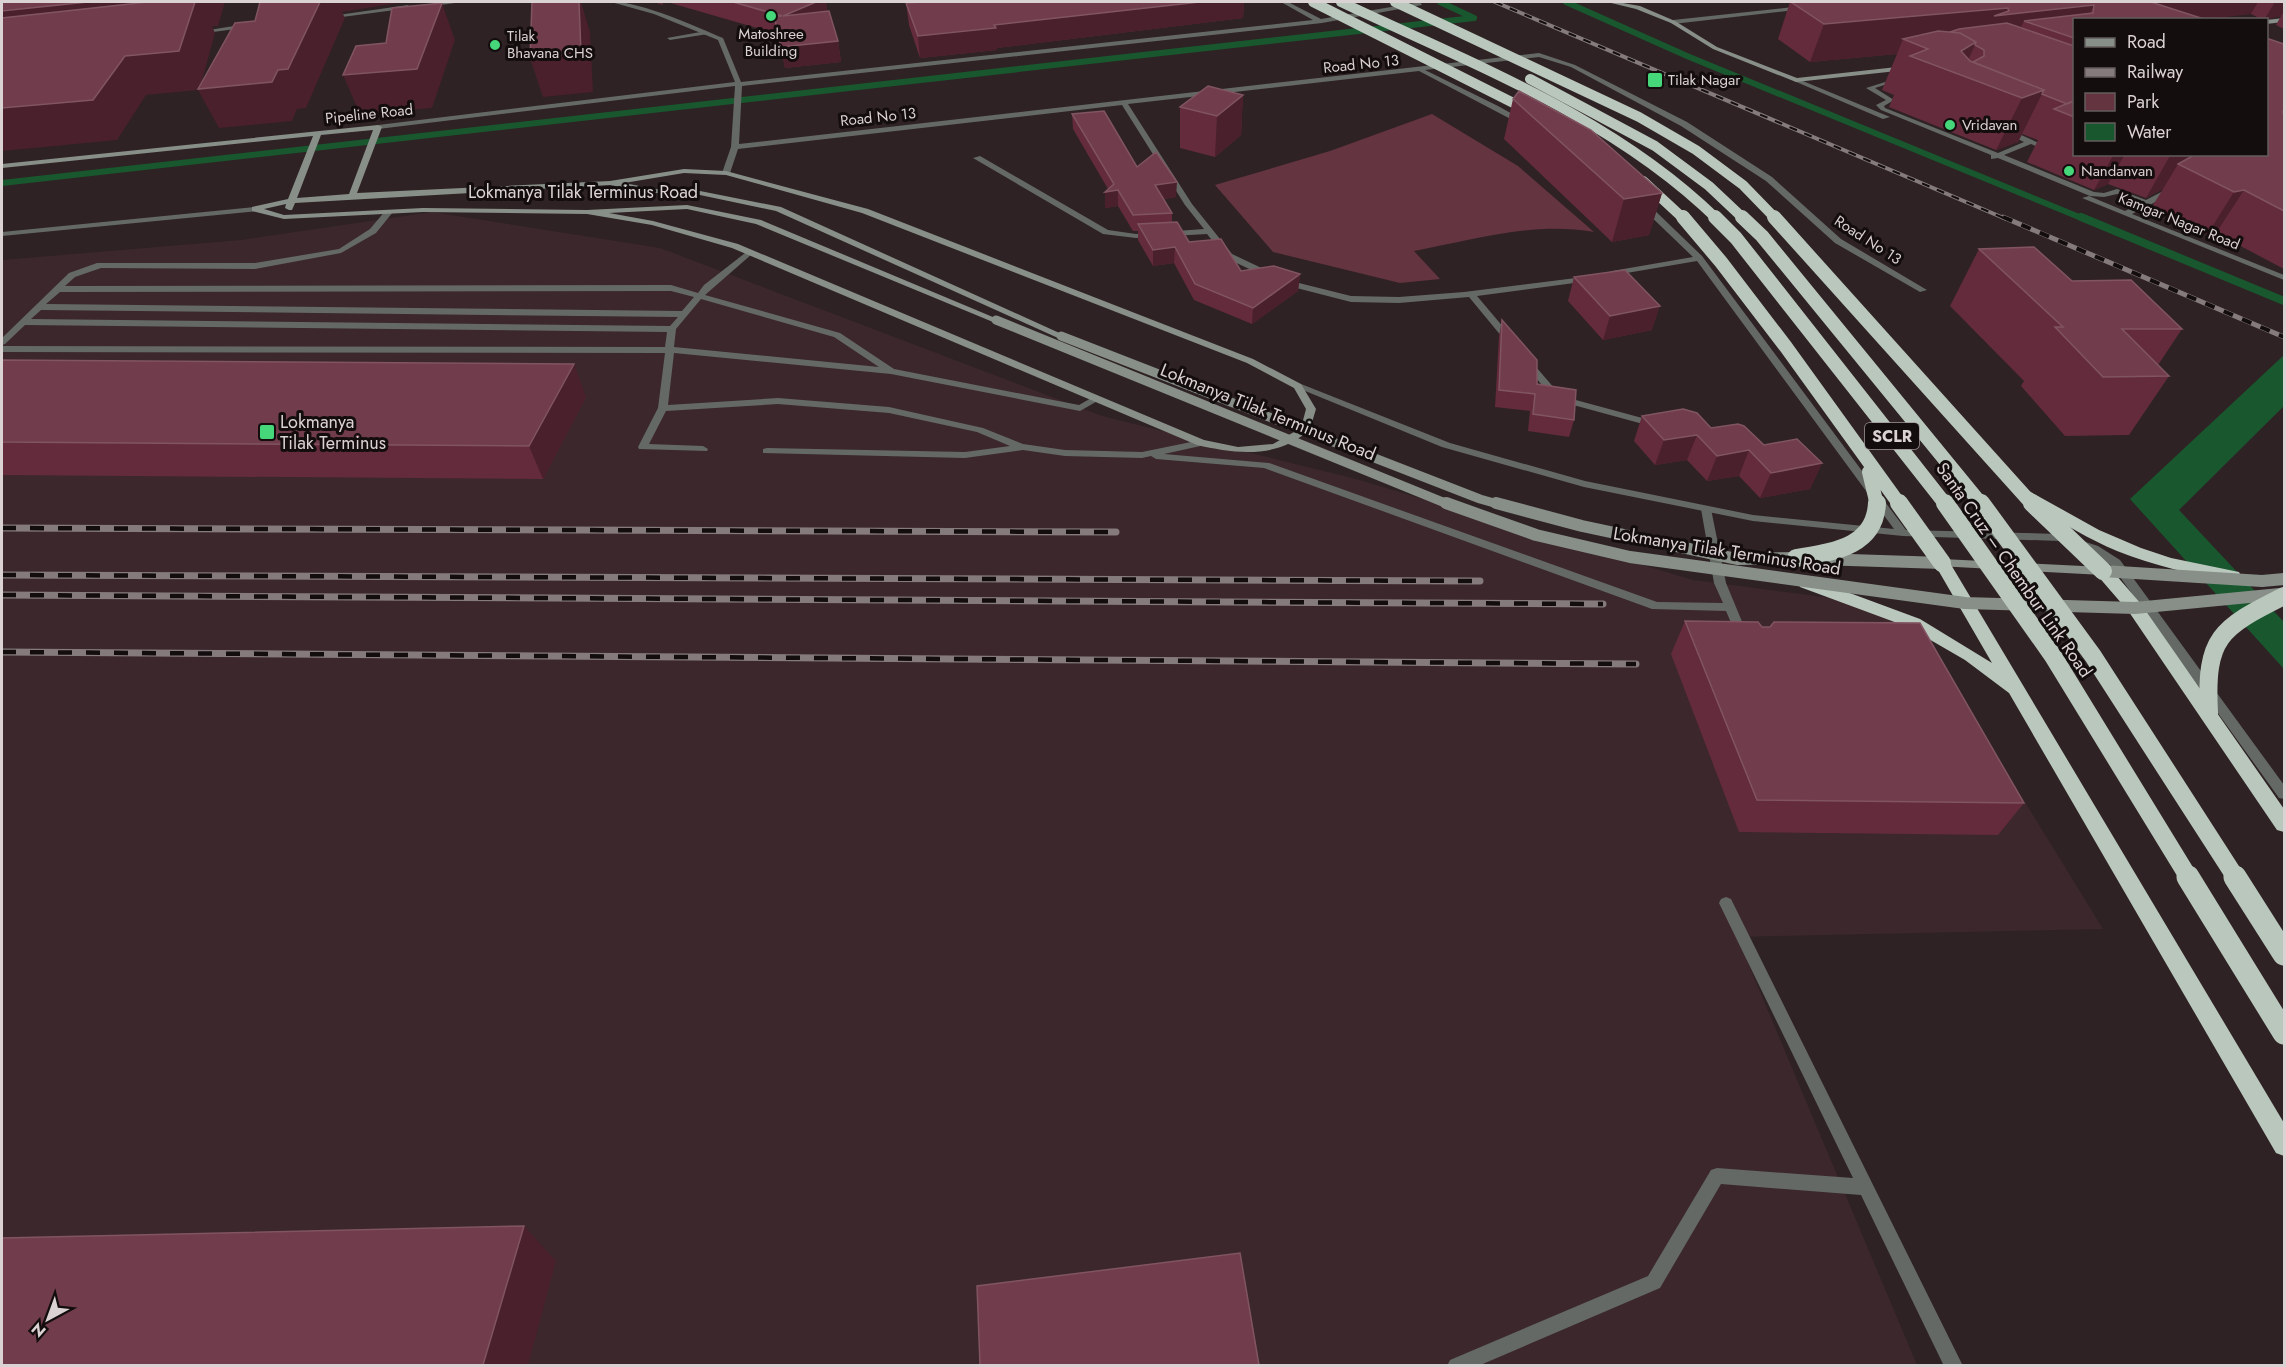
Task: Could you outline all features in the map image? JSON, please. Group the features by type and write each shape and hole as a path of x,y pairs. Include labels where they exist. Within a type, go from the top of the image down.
{"highway":[{"path":"1313,2 1540,116"},
{"name":"Santa Cruz – Chembur Link Road","path":"1341,2 1517,86 1635,151 1686,189 1736,238 1942,500 2054,656 2284,1033"},
{"name":"Santa Cruz – Chembur Link Road","path":"1369,2 1534,81 1655,146 1709,186 1762,237 1977,498 2093,656 2284,954"},
{"path":"1395,2 1639,117 1696,150 1743,185 1794,238 2017,489 2103,571 2135,608 2284,824"},
{"path":"1637,176 1665,198 1707,243 1795,358 1942,563 2284,1145"},
{"path":"1796,558 1848,547 1870,530 1879,507 1873,481 1856,443"},
{"path":"2017,489 2089,531 2135,552 2192,569 2262,581"},
{"path":"1797,580 1857,600 1914,623 1971,656 2019,693"},
{"path":"2209,713 2206,679 2216,645 2232,623 2284,595"}],"street":[{"path":"319,18 460,2"},
{"path":"614,2 656,13 721,39 739,87 735,147 726,173"},
{"path":"1284,2 1322,21"},
{"name":"Kamgar Nagar Road","path":"1610,2 1638,7 1673,22 1715,48 1900,119 2284,278"},
{"name":"Pipeline Road","path":"2,166 318,134 1322,21 1417,3"},
{"path":"1673,22 1813,7"},
{"path":"2268,22 2284,20"},
{"path":"190,33 260,24"},
{"path":"670,38 706,33"},
{"name":"Road No 13","path":"735,147 1539,55 1573,66 1684,124 1769,179 1838,241 1923,290"},
{"name":"Kamgar Nagar Road","path":"1796,80 1913,67"},
{"path":"1421,70 1496,107 1535,130"},
{"path":"1868,72 1890,82"},
{"path":"1900,119 1880,108 1891,100 1869,88 1907,77"},
{"path":"1124,104 1189,205 1229,256 1284,282 1351,299 1399,300 1470,294 1587,279 1699,258"},
{"path":"352,196 378,127"},
{"path":"2001,130 2058,153"},
{"path":"284,217 318,134"},
{"path":"1995,158 2030,142"},
{"path":"2036,153 2047,148"},
{"path":"977,158 1106,232 1136,236 1209,231"},
{"path":"2010,164 2025,158"},
{"path":"610,183 684,171 726,173 865,211 1250,361 1298,387 1446,445 1584,484 1753,518 1903,533 2061,538 2094,549 2116,563 2284,794"},
{"path":"2054,182 2093,194 2104,195 2116,191 2147,202"},
{"name":"Lokmanya Tilak Terminus Road","path":"255,209 291,201 352,196 610,183 655,190 700,193 778,209 1061,336 1480,499 1582,526 1737,560 1796,558 1942,563 2262,581 2284,579"},
{"path":"2125,214 2176,188"},
{"path":"1639,200 1699,258 1903,533"},
{"name":"Lokmanya Tilak Terminus Road","path":"255,209 284,217 389,212 587,212 687,207 748,220 1428,497 1536,535 1630,557 1717,572 1797,580 1965,603 2135,608 2284,595"},
{"path":"2,234 255,209"},
{"path":"2,342 72,275 100,265 255,266 340,251 373,231 389,212"},
{"path":"587,212 653,223 749,252 1201,442 1238,450 1275,447 1305,429 1311,409 1298,387"},
{"path":"703,448 643,447 663,408 672,350 672,329 699,296 749,252"},
{"path":"56,289 671,288 837,335 891,371"},
{"path":"1470,294 1514,346"},
{"path":"37,307 682,315"},
{"path":"21,322 672,329"},
{"path":"2,349 672,350 891,371 1080,408 1096,399"},
{"path":"1521,355 1558,398 1670,428"},
{"path":"663,408 778,401 889,410 980,430 1021,447 1065,453 1142,455 1265,465 1656,606 1730,607"},
{"path":"1142,455 1201,442"},
{"path":"767,451 965,455 1021,447"},
{"path":"1706,508 1720,583 1746,645"},
{"path":"1726,903 1954,1365"},
{"path":"1456,1365 1654,1282 1717,1176 1866,1187"}],"shaded area":[{"path":"432,212 660,248 1102,416 1356,479 1693,580 1877,604 1931,649 2103,929 1737,937 1917,1365 2,1366 2,260 241,240"}],"green space":[{"path":"1432,114 1518,166 1594,232 1571,229 1526,230 1414,251 1440,279 1400,283 1273,252 1215,185 1330,151"}],"water":[{"path":"2284,355 2284,406 2179,510 2284,622 2284,669 2130,499"}],"building":[{"path":"2,2 88,2 2,11"},
{"path":"148,2 195,2 179,51 125,56 93,100 2,108 2,18"},
{"path":"260,2 320,2 288,69 278,70 272,82 198,89 235,23 255,21"},
{"path":"532,2 579,2 581,53 530,58"},
{"path":"733,2 816,2 783,16 829,11 838,41 781,47 774,16 782,16"},
{"path":"1200,2 994,25 996,28 918,36 906,3"},
{"path":"1791,2 2151,2 2201,18 2073,18 2073,38 2024,21 2093,13 2094,5 1994,16 2009,11 2008,8 1824,24"},
{"path":"442,3 417,69 343,75 356,46 386,43 392,8"},
{"path":"2007,23 2073,46 2073,101 2067,104 2042,94 2044,90 1973,62 1984,56 1984,50 1975,45 1976,42 1960,33 1950,32"},
{"path":"1938,31 1960,33 1976,42 1961,51 1970,61 2044,90 2022,98 1910,56 1928,49 1903,39"},
{"path":"2268,39 2284,44 2284,211 2244,190 2234,192 2178,164 2192,156 2268,156"},
{"path":"1208,86 1243,95 1217,116 1180,107"},
{"path":"1519,91 1591,130 1662,193 1624,199 1513,99"},
{"path":"2073,101 2073,117 2054,109"},
{"path":"1104,111 1137,167 1156,152 1177,182 1155,185 1172,213 1133,215 1118,190 1105,192 1114,184 1072,114"},
{"path":"1177,222 1189,242 1221,239 1241,271 1274,266 1300,274 1253,308 1195,284 1175,247 1153,250 1138,224"},
{"path":"2034,247 2072,281 2131,280 2182,329 2122,329 2169,376 2103,377 2055,327 2063,327 1979,249"},
{"path":"1625,270 1660,306 1610,316 1574,277"},
{"path":"1502,320 1537,360 1537,384 1576,390 1574,420 1533,414 1535,394 1499,390"},
{"path":"2,360 574,364 529,446 2,442"},
{"path":"1683,409 1697,413 1711,428 1738,424 1744,426 1764,445 1797,439 1822,463 1771,473 1749,450 1717,456 1697,435 1664,440 1642,416"},
{"path":"1685,621 1758,622 1762,627 1770,627 1774,622 1920,623 2024,803 1757,800"},
{"path":"524,1226 483,1365 2,1365 2,1238"},
{"path":"1240,1253 1259,1365 980,1365 977,1286"}],"waterway":[{"path":"2,183 1474,18 1440,2"},
{"path":"1566,2 1687,56 2084,219"},
{"path":"2081,217 2284,301"}],"railway":[{"path":"1495,2 2006,219"},
{"path":"2003,217 2284,337"},
{"path":"2,528 1116,532"},
{"path":"2,575 1480,581"},
{"path":"2,595 1603,604"},
{"path":"2,652 1636,664"}],"place":[{"name":"Matoshree Building","path":"771,16"},
{"name":"Tilak Bhavana CHS","path":"495,45"},
{"name":"Tilak Nagar","path":"1655,80"},
{"name":"Vridavan","path":"1950,125"},
{"name":"Nandanvan","path":"2069,171"},
{"name":"Lokmanya Tilak Terminus","path":"267,432"}]}
